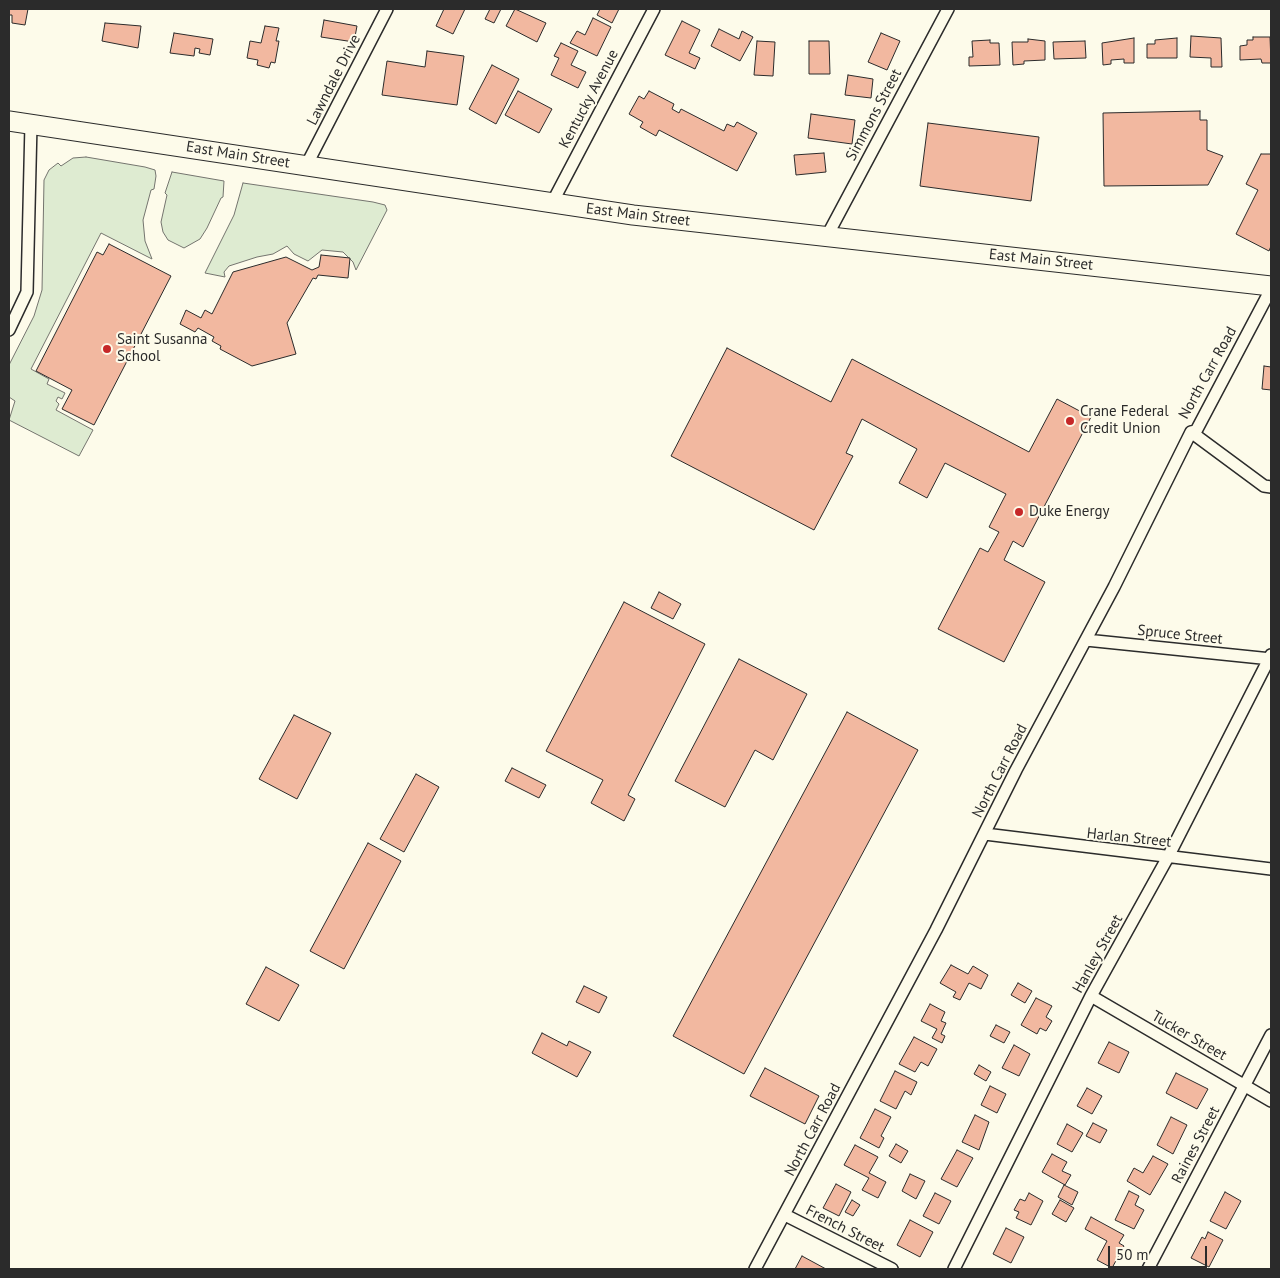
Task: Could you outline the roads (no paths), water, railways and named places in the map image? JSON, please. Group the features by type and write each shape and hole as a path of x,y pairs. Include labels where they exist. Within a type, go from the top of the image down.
{"main road":[{"name":"East Main Street","path":"9,121 633,215 1271,286"}],"street":[{"name":"Lawndale Drive","path":"306,166 387,9"},
{"name":"Kentucky Avenue","path":"552,203 654,9"},
{"name":"Simmons Street","path":"828,236 948,9"},
{"path":"9,330 27,292 31,124"},
{"name":"North Carr Road","path":"755,1269 1086,640 1191,432 1196,431 1271,290"},
{"path":"1191,432 1264,486 1271,487"},
{"name":"Spruce Street","path":"1086,640 1270,658"},
{"name":"Hanley Street","path":"954,1269 1091,996 1168,857 1270,658"},
{"name":"Harlan Street","path":"984,834 1271,868"},
{"name":"Tucker Street","path":"1091,996 1271,1102"},
{"name":"Raines Street","path":"1148,1269 1271,1034"},
{"name":"French Street","path":"785,1215 892,1269"}],"place":[{"name":"Saint Susanna School","path":"107,349"},
{"name":"Crane Federal Credit Union","path":"1070,421"},
{"name":"Duke Energy","path":"1019,512"}]}
